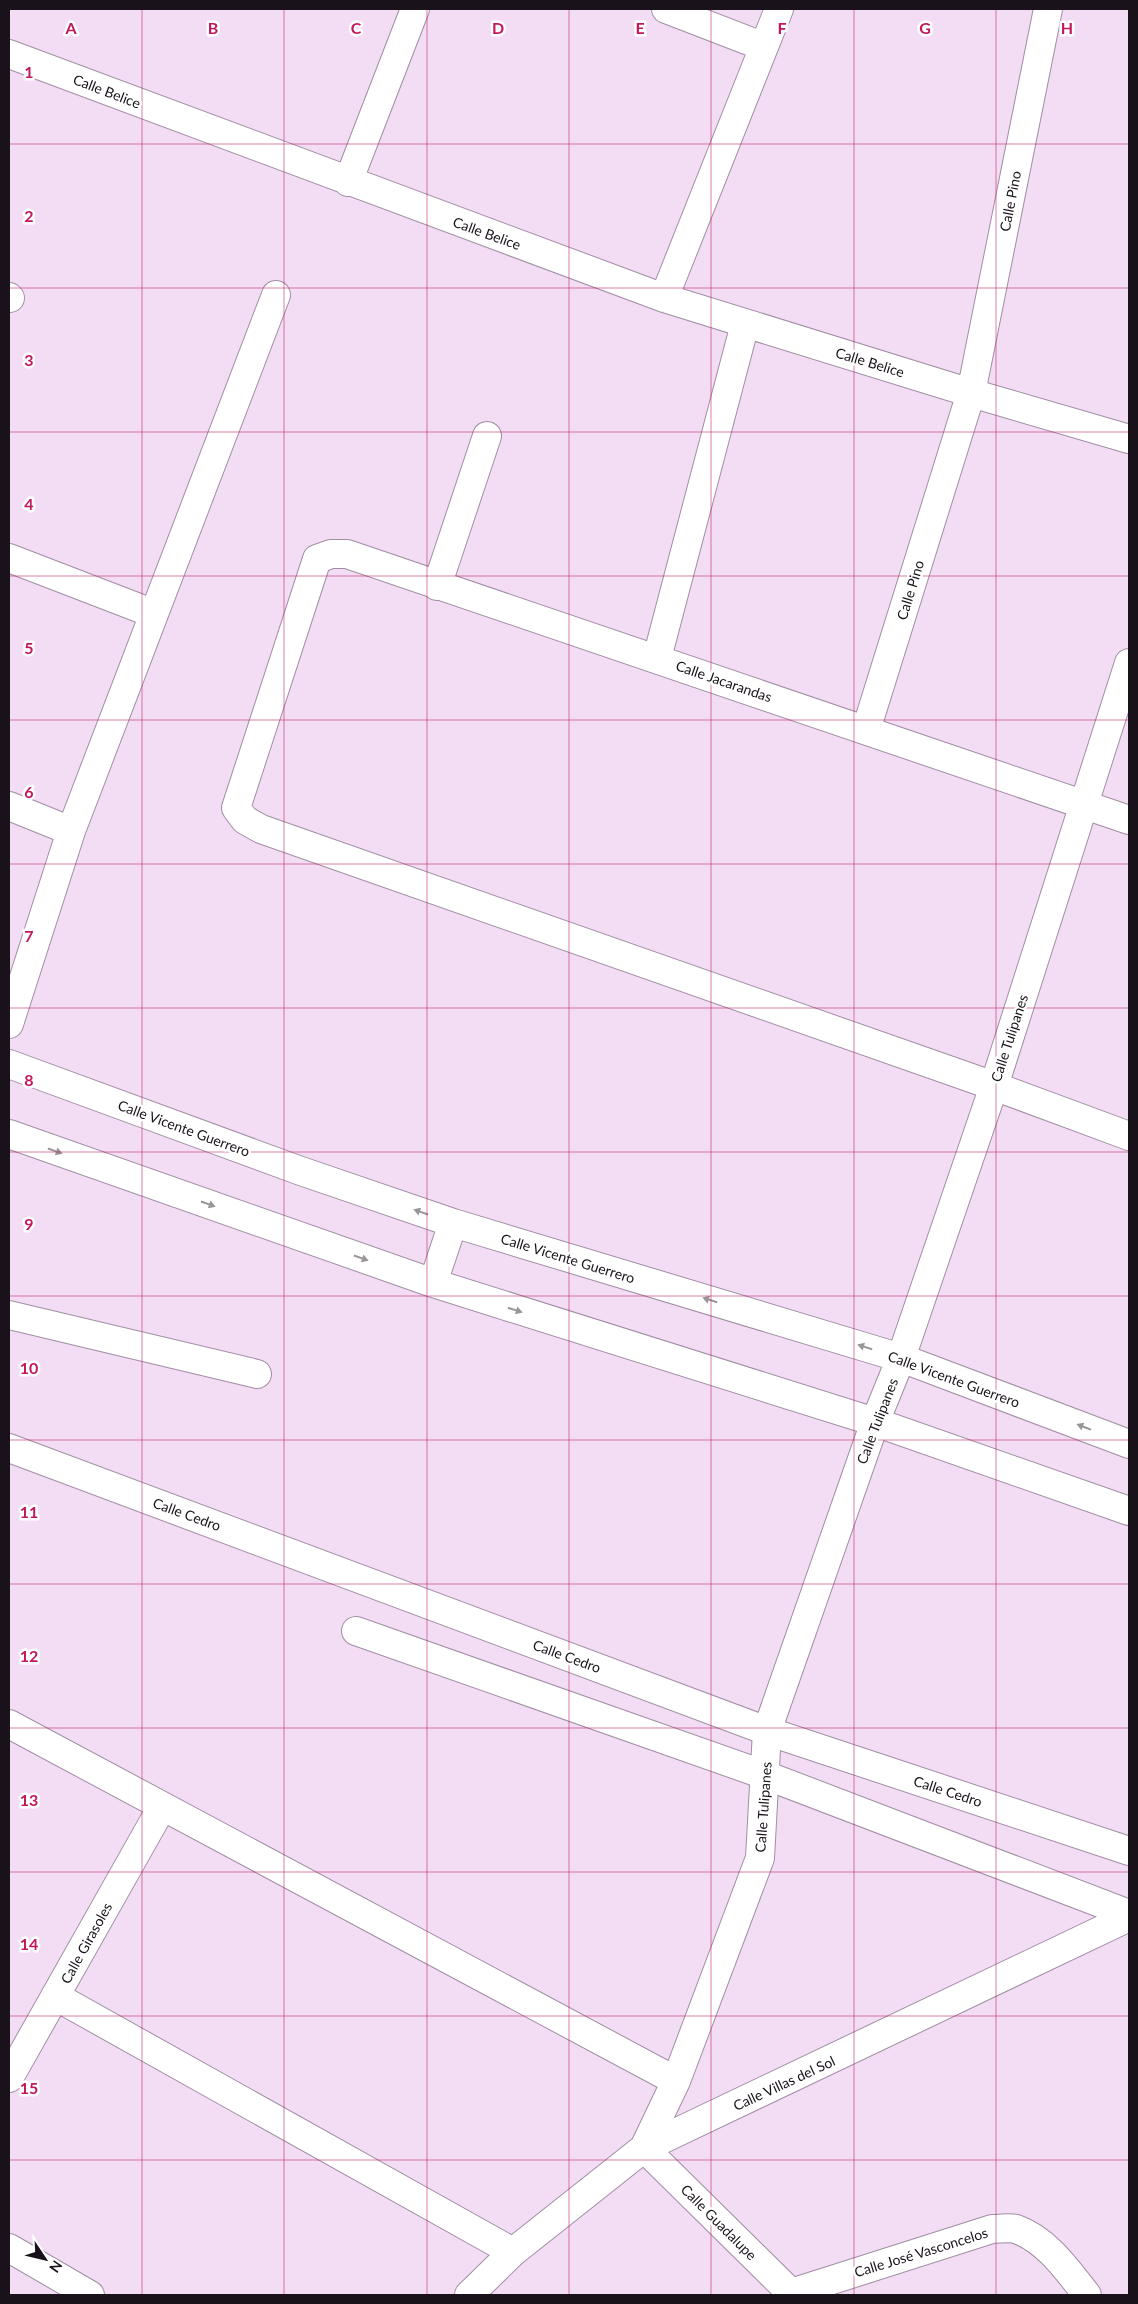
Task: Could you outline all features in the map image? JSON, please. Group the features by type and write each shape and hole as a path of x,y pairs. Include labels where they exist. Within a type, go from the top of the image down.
{"street":[{"path":"348,182 415,9"},
{"path":"666,9 762,46"},
{"path":"664,298 762,46 779,9"},
{"name":"Calle Pino","path":"866,730 971,393 1048,9"},
{"name":"Calle Belice","path":"9,54 348,182 664,298 971,393"},
{"path":"9,1024 71,831 152,614 276,295"},
{"path":"657,658 745,324"},
{"path":"971,393 1129,439"},
{"path":"437,586 487,436"},
{"name":"Calle Jacarandas","path":"994,1086 261,829 245,820 236,808 317,559 331,554 347,554 1129,820"},
{"path":"9,558 152,614"},
{"name":"Calle Tulipanes","path":"644,2148 676,2081 760,1858 768,1731 875,1422 901,1358 994,1086 1129,663"},
{"path":"9,806 71,831"},
{"name":"Calle Vicente Guerrero","path":"9,1064 298,1170 452,1223 901,1358 1129,1444"},
{"path":"994,1086 1129,1136"},
{"path":"9,1134 433,1283 875,1422 1129,1511"},
{"path":"433,1283 452,1223"},
{"path":"9,1314 257,1374"},
{"name":"Calle Cedro","path":"9,1448 768,1731 1129,1851"},
{"path":"356,1631 765,1775 1129,1916"},
{"path":"9,1724 676,2081"},
{"name":"Calle Girasoles","path":"9,2078 162,1807"},
{"name":"Calle Villas del Sol","path":"469,2295 513,2252 644,2148 1129,1916"},
{"path":"55,1996 513,2252"},
{"name":"Calle Guadalupe","path":"644,2148 792,2294"},
{"name":"Calle José Vasconcelos","path":"792,2294 992,2229 1015,2229 1041,2242 1087,2295"},
{"path":"9,2248 90,2295"}]}
